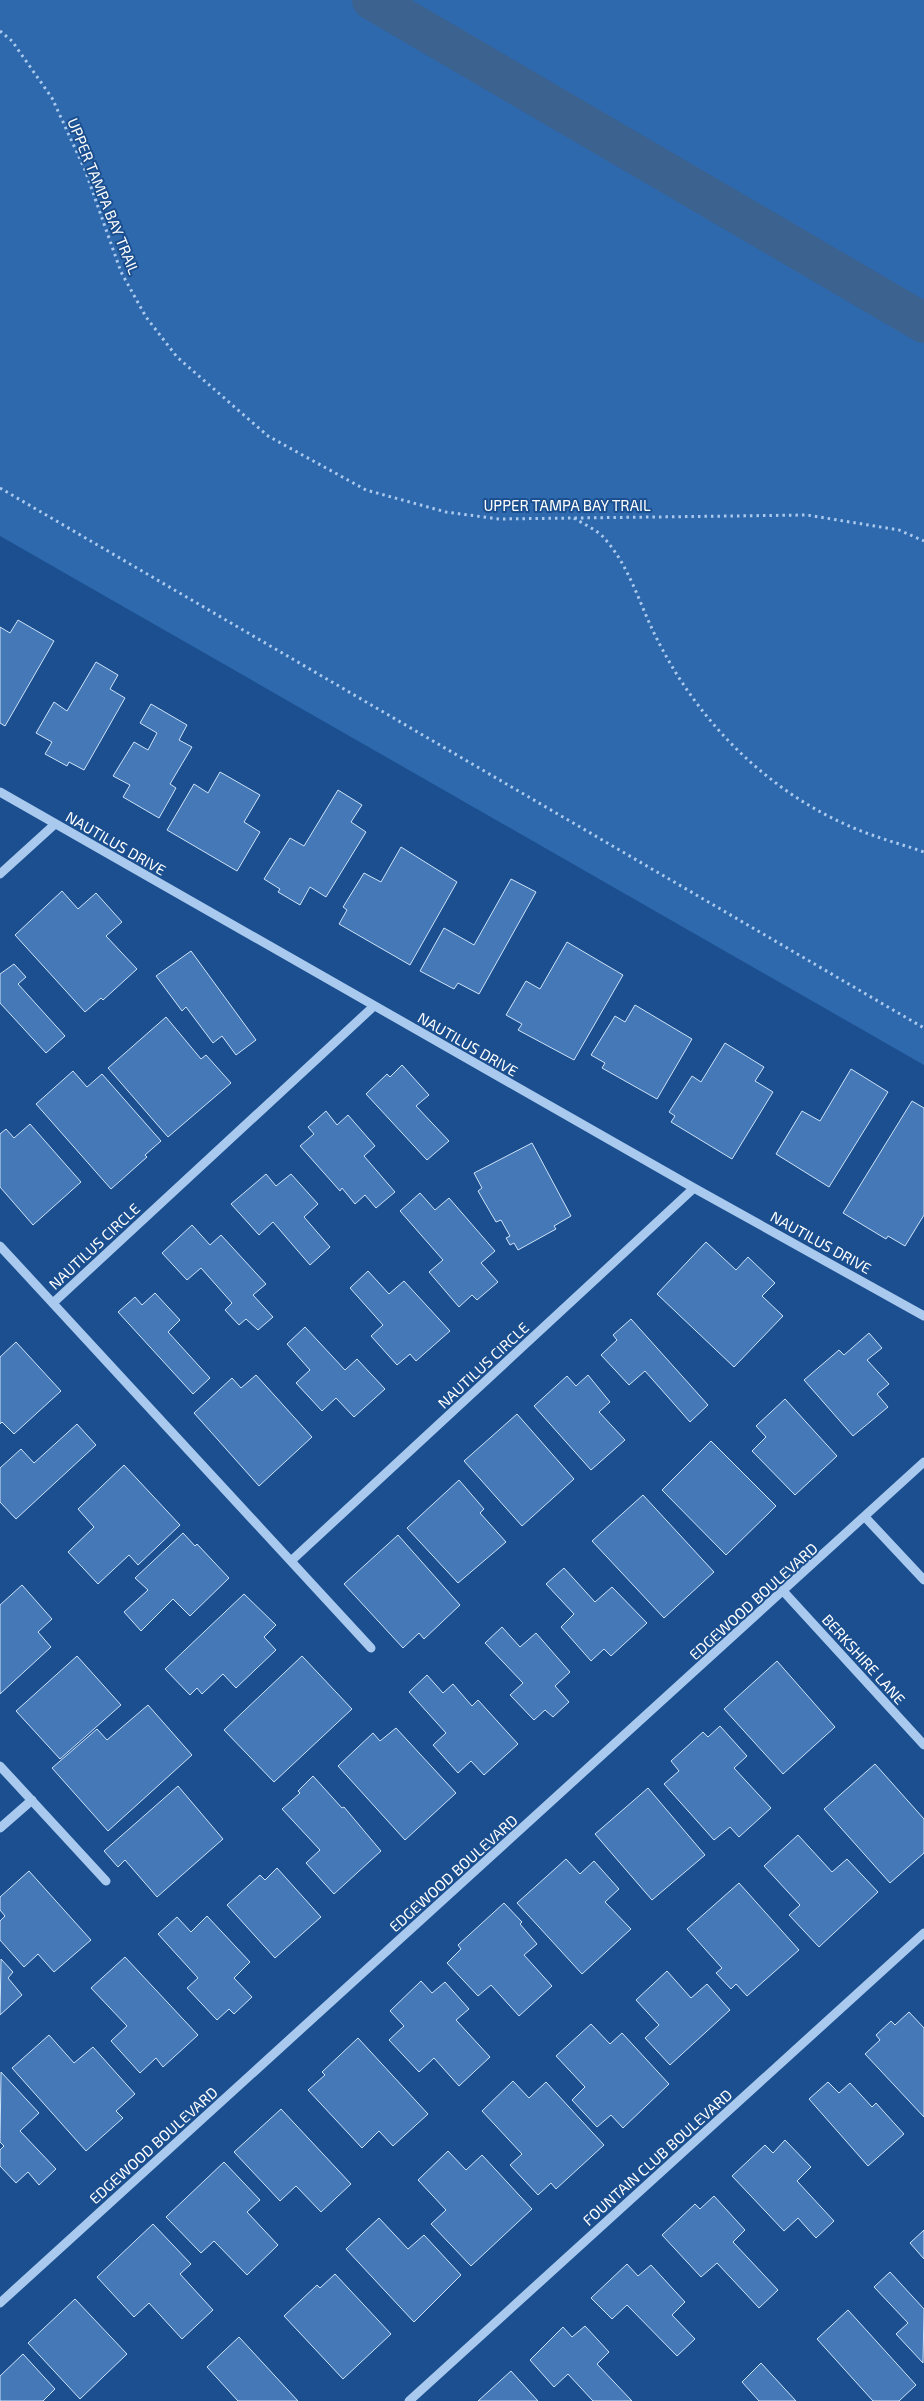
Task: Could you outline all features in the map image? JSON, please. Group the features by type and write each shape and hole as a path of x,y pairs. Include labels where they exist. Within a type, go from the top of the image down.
{"street":[{"name":"NAUTILUS DRIVE","path":"0,792 694,1188 924,1316"},
{"path":"0,874 55,824"},
{"name":"NAUTILUS CIRCLE","path":"53,1303 374,1006"},
{"name":"NAUTILUS CIRCLE","path":"291,1561 694,1188"},
{"name":"NAUTILUS CIRCLE","path":"0,1246 371,1648"},
{"name":"EDGEWOOD BOULEVARD","path":"0,2303 784,1592 924,1462"},
{"path":"865,1517 924,1580"},
{"name":"BERKSHIRE LANE","path":"784,1592 924,1745"},
{"path":"0,1766 106,1881"},
{"path":"0,1828 32,1800"},
{"name":"FOUNTAIN CLUB BOULEVARD","path":"409,2401 924,1933"}],"path":[{"name":"UPPER TAMPA BAY TRAIL","path":"0,31 12,41 52,98 85,170 121,272 146,317 177,357 268,436 366,490 446,512 499,519 807,515 900,530 924,541"},
{"path":"0,488 924,1028"},
{"path":"573,518 604,537 622,562 657,640 694,700 734,749 793,796 856,829 924,852"}],"shaded area":[{"path":"0,0 924,0 924,1065 0,536"}],"building":[{"path":"18,620 54,641 5,726 0,723 0,627 10,633"},
{"path":"96,662 118,675 110,689 125,698 84,770 69,762 67,766 45,754 52,742 36,733 54,702 67,711"},
{"path":"151,704 187,725 179,740 192,747 170,784 176,788 159,818 123,797 130,785 113,776 134,742 148,750 157,733 140,723"},
{"path":"220,772 260,795 244,822 260,832 237,871 167,830 194,784 208,793"},
{"path":"338,790 362,805 351,822 366,832 326,897 310,887 300,905 278,892 280,889 264,879 290,838 304,846"},
{"path":"401,847 457,882 410,965 339,924 347,910 343,907 364,873 381,882"},
{"path":"511,879 536,892 479,994 458,983 454,989 420,971 444,928 474,945"},
{"path":"62,891 78,909 96,893 122,922 106,936 137,969 103,1000 101,998 85,1012 15,935"},
{"path":"567,942 623,975 574,1060 518,1030 522,1024 506,1015 526,981 540,989"},
{"path":"191,951 256,1040 236,1055 222,1036 213,1043 186,1007 182,1011 156,976"},
{"path":"14,964 26,977 18,984 65,1036 46,1053 0,1003 0,974"},
{"path":"635,1005 692,1039 657,1099 602,1068 605,1063 591,1055 615,1016 625,1022"},
{"path":"166,1017 201,1059 206,1055 231,1083 168,1137 108,1068"},
{"path":"725,1043 764,1067 755,1081 773,1092 732,1159 671,1122 675,1116 669,1112 692,1076 701,1082"},
{"path":"402,1065 429,1095 416,1106 449,1141 427,1160 366,1094 387,1074 390,1077"},
{"path":"851,1069 888,1092 829,1187 776,1154 802,1111 820,1121"},
{"path":"73,1071 87,1087 102,1074 161,1141 145,1155 147,1157 111,1189 36,1104"},
{"path":"912,1101 924,1108 924,1215 905,1246 888,1236 886,1239 843,1213"},
{"path":"326,1111 337,1125 348,1115 375,1146 364,1156 395,1192 376,1208 365,1195 355,1204 342,1188 340,1191 300,1146 314,1134 308,1127"},
{"path":"30,1124 81,1182 33,1225 0,1187 0,1134 6,1129 14,1138"},
{"path":"532,1143 571,1216 554,1226 556,1229 518,1250 514,1243 510,1245 506,1238 510,1236 501,1220 496,1222 478,1191 482,1188 474,1173"},
{"path":"266,1174 276,1186 291,1174 318,1204 304,1217 330,1247 310,1265 273,1222 259,1235 231,1204"},
{"path":"420,1193 435,1210 449,1198 495,1251 481,1263 498,1282 477,1300 472,1295 459,1307 429,1272 443,1260 400,1211"},
{"path":"192,1225 210,1245 221,1235 266,1284 253,1295 273,1317 258,1330 246,1319 239,1325 225,1310 232,1303 201,1268 187,1280 162,1253"},
{"path":"706,1242 736,1270 748,1257 775,1283 762,1296 783,1316 734,1367 657,1294"},
{"path":"368,1271 389,1294 404,1281 450,1331 416,1361 410,1354 397,1365 371,1336 383,1325 350,1288"},
{"path":"155,1293 180,1320 168,1332 210,1378 193,1394 118,1312 135,1297 142,1305"},
{"path":"631,1319 708,1405 690,1422 645,1371 629,1385 601,1355 617,1340 613,1335"},
{"path":"305,1327 345,1370 357,1359 385,1389 354,1417 336,1398 322,1411 296,1383 310,1370 287,1344"},
{"path":"869,1333 882,1348 867,1360 889,1384 877,1394 888,1407 853,1436 804,1380 839,1350 844,1355"},
{"path":"16,1342 61,1391 14,1434 2,1422 0,1424 0,1357"},
{"path":"256,1375 312,1437 259,1486 194,1413 232,1378 241,1388"},
{"path":"588,1375 610,1402 599,1412 625,1440 591,1470 534,1406 567,1376 576,1386"},
{"path":"785,1399 837,1456 795,1495 752,1451 766,1437 756,1426"},
{"path":"517,1414 574,1479 522,1526 464,1461"},
{"path":"77,1424 96,1445 16,1519 0,1502 0,1468 21,1449 34,1463"},
{"path":"711,1441 776,1506 726,1555 662,1490"},
{"path":"124,1465 180,1525 138,1565 129,1555 98,1584 68,1552 94,1527 78,1509"},
{"path":"459,1480 484,1509 480,1513 506,1542 458,1583 407,1528"},
{"path":"643,1495 714,1572 664,1618 592,1541"},
{"path":"183,1533 195,1546 197,1544 229,1578 190,1616 173,1599 141,1631 124,1612 148,1590 135,1578"},
{"path":"398,1535 460,1605 424,1639 419,1633 403,1648 344,1584"},
{"path":"564,1568 595,1602 612,1587 647,1623 611,1656 604,1649 591,1661 561,1627 574,1614 546,1584"},
{"path":"22,1585 52,1619 38,1632 51,1647 0,1694 0,1605"},
{"path":"244,1594 276,1625 264,1637 276,1650 236,1688 223,1674 202,1694 197,1688 190,1695 165,1669"},
{"path":"502,1627 520,1647 536,1633 570,1672 555,1686 569,1702 553,1717 545,1710 534,1720 510,1695 523,1683 485,1643"},
{"path":"77,1656 121,1705 60,1759 16,1711"},
{"path":"302,1656 352,1709 274,1782 224,1730"},
{"path":"777,1661 835,1727 783,1774 724,1709"},
{"path":"427,1675 443,1693 453,1684 472,1706 478,1700 518,1744 484,1775 471,1761 458,1773 433,1745 446,1733 409,1692"},
{"path":"148,1705 192,1755 108,1831 52,1768 97,1729 107,1740"},
{"path":"720,1726 747,1756 734,1768 771,1808 739,1837 730,1827 714,1840 664,1784 679,1771 671,1761 703,1732 708,1737"},
{"path":"396,1728 456,1793 405,1840 338,1766 373,1733 380,1741"},
{"path":"875,1764 924,1819 924,1853 890,1883 824,1809"},
{"path":"313,1776 342,1808 344,1807 381,1851 334,1894 306,1863 320,1850 282,1809 300,1793 298,1791"},
{"path":"178,1786 223,1839 157,1897 125,1860 118,1867 104,1851"},
{"path":"648,1788 705,1855 652,1900 595,1834"},
{"path":"798,1835 832,1872 847,1859 878,1892 819,1947 789,1915 800,1905 764,1866"},
{"path":"566,1859 580,1874 594,1861 619,1889 605,1902 631,1929 582,1974 517,1903"},
{"path":"277,1868 321,1917 275,1958 227,1905 260,1875 265,1880"},
{"path":"29,1871 91,1940 54,1972 38,1954 24,1967 0,1940 0,1921 5,1916 0,1910 0,1897"},
{"path":"739,1883 799,1950 747,1996 736,1984 731,1989 716,1973 722,1968 687,1929"},
{"path":"504,1903 522,1922 520,1924 537,1944 524,1955 552,1986 519,2016 491,1985 478,1996 447,1963 461,1949 458,1945"},
{"path":"207,1916 250,1962 234,1978 252,1997 234,2014 229,2009 217,2020 187,1988 198,1978 158,1934 177,1917 191,1932"},
{"path":"125,1957 198,2035 163,2067 156,2058 140,2073 111,2041 127,2026 91,1988"},
{"path":"1,1959 13,1972 8,1978 22,1995 0,2015"},
{"path":"667,1971 691,1998 707,1984 730,2010 670,2065 645,2038 659,2025 636,2000"},
{"path":"421,1981 432,1993 445,1982 469,2009 456,2020 490,2057 459,2086 434,2058 419,2072 389,2040 404,2026 390,2011"},
{"path":"909,2012 924,2028 924,2117 865,2054 880,2040 876,2035 891,2021 895,2025"},
{"path":"591,2024 610,2044 622,2033 669,2084 623,2128 611,2115 597,2127 572,2100 585,2087 556,2056"},
{"path":"49,2035 74,2063 93,2047 135,2094 116,2111 123,2118 86,2151 12,2068"},
{"path":"358,2038 428,2114 393,2146 379,2131 362,2148 308,2090 325,2075 322,2072"},
{"path":"1,2072 39,2113 20,2131 56,2169 39,2185 28,2172 16,2183 0,2166 0,2150 4,2146 0,2142"},
{"path":"513,2081 529,2098 546,2082 604,2145 556,2189 551,2183 538,2195 510,2165 522,2154 482,2111"},
{"path":"828,2082 839,2093 850,2083 872,2107 876,2103 904,2134 868,2166 809,2099"},
{"path":"281,2109 351,2184 321,2212 296,2186 280,2201 234,2152"},
{"path":"785,2140 811,2167 797,2181 834,2221 816,2238 798,2218 784,2231 732,2176 765,2145 773,2153"},
{"path":"448,2151 466,2170 482,2155 532,2209 471,2266 431,2224 446,2210 418,2180"},
{"path":"224,2162 260,2200 247,2212 278,2245 247,2275 214,2241 201,2253 166,2217"},
{"path":"714,2196 745,2230 733,2242 778,2290 759,2308 717,2263 701,2277 662,2235 695,2204 700,2209"},
{"path":"379,2218 408,2249 424,2235 461,2275 414,2322 346,2249"},
{"path":"153,2224 191,2264 180,2274 213,2310 182,2339 149,2303 134,2317 97,2277"},
{"path":"924,2230 924,2259 910,2243"},
{"path":"627,2264 638,2276 651,2265 685,2302 672,2315 695,2339 677,2356 627,2305 612,2319 591,2298"},
{"path":"890,2272 924,2309 923,2363 896,2334 908,2323 874,2287"},
{"path":"335,2274 391,2334 343,2379 284,2316 317,2285 320,2288"},
{"path":"75,2299 127,2354 80,2399 28,2343"},
{"path":"848,2310 916,2385 899,2401 873,2401 817,2339"},
{"path":"585,2326 609,2352 597,2364 632,2401 593,2401 568,2374 554,2387 530,2360 563,2327 572,2337"},
{"path":"239,2337 298,2401 238,2401 207,2367"},
{"path":"23,2354 55,2389 43,2401 0,2401 0,2376"},
{"path":"761,2363 796,2401 759,2401 742,2382"},
{"path":"511,2371 538,2401 478,2401"}],"waterway":[{"path":"372,0 924,323"}]}
